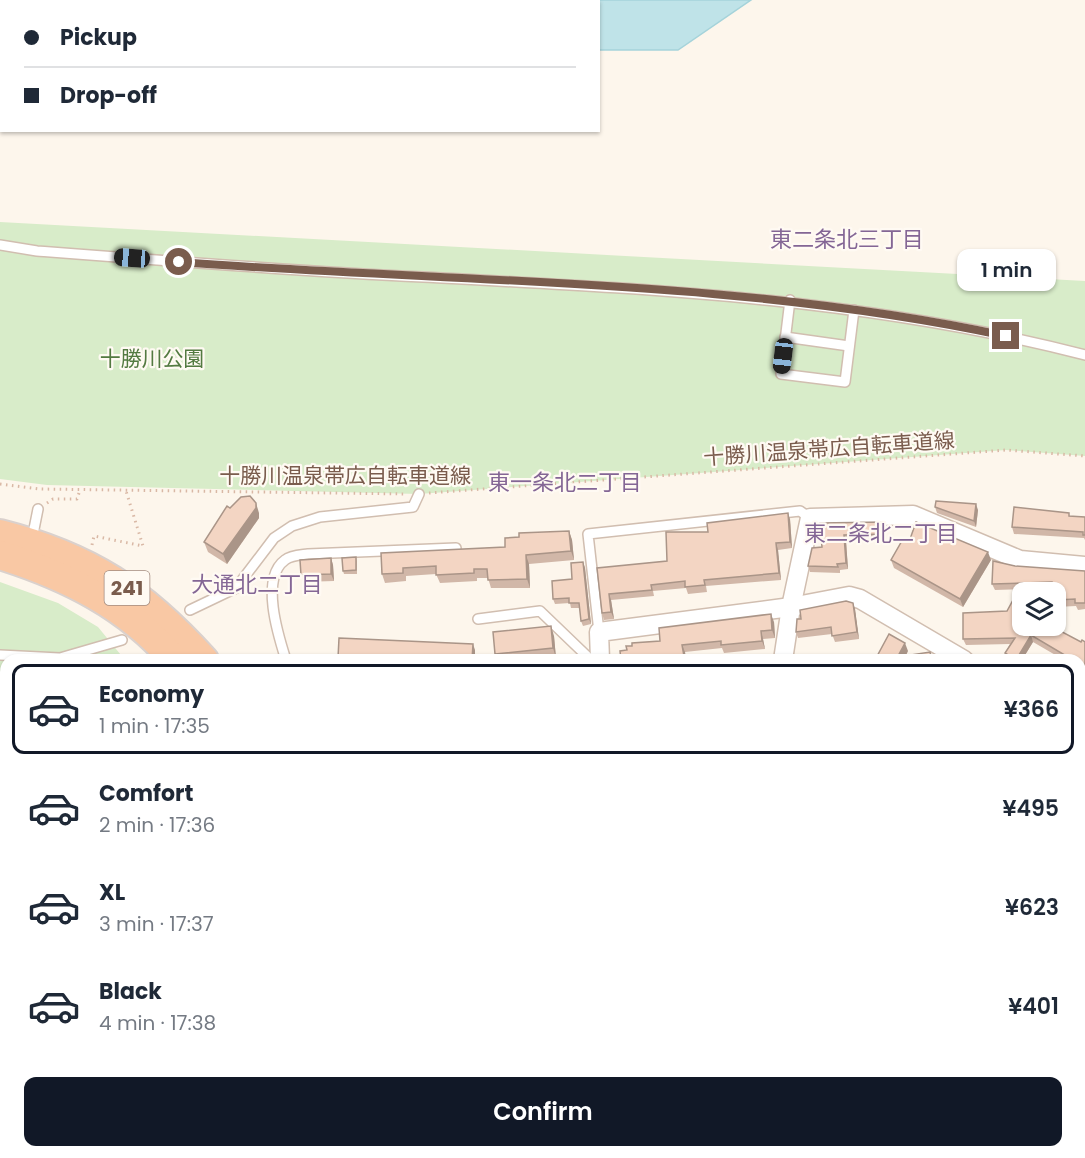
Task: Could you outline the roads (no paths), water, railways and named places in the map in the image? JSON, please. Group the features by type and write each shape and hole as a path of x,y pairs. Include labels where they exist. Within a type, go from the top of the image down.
{"highway":[{"name":"241","path":"0,534 18,553 42,568 99,596 132,618 169,654"},
{"name":"241","path":"18,553 99,571 130,590 170,623 198,654"}],"street":[{"path":"784,654 791,607 810,518 913,516 1020,560 1085,566"},
{"path":"600,654 599,632 791,607 849,596 860,599 954,654"}],"lane":[{"path":"0,245 37,251 297,271 650,289 790,300 941,322 1085,355"},
{"path":"790,300 781,374 845,382 854,310"},
{"path":"785,337 849,346"},
{"path":"190,610 236,588 274,538 292,526 320,517 413,507 420,494"},
{"path":"18,553 38,509"},
{"path":"599,632 588,534 800,511 810,518"},
{"path":"285,654 273,606 272,582 277,568 287,558 308,554 456,548"},
{"path":"478,619 540,611 585,654"},
{"path":"74,654 122,640"}],"water":[{"path":"600,0 751,0 678,50 600,50"}],"district":[{"name":"東二条北三丁目","path":"847,239"},
{"name":"東一条北二丁目","path":"565,482"},
{"name":"東二条北二丁目","path":"881,533"},
{"name":"大通北二丁目","path":"257,584"}],"park label":[{"name":"十勝川公園","path":"152,359"}]}
